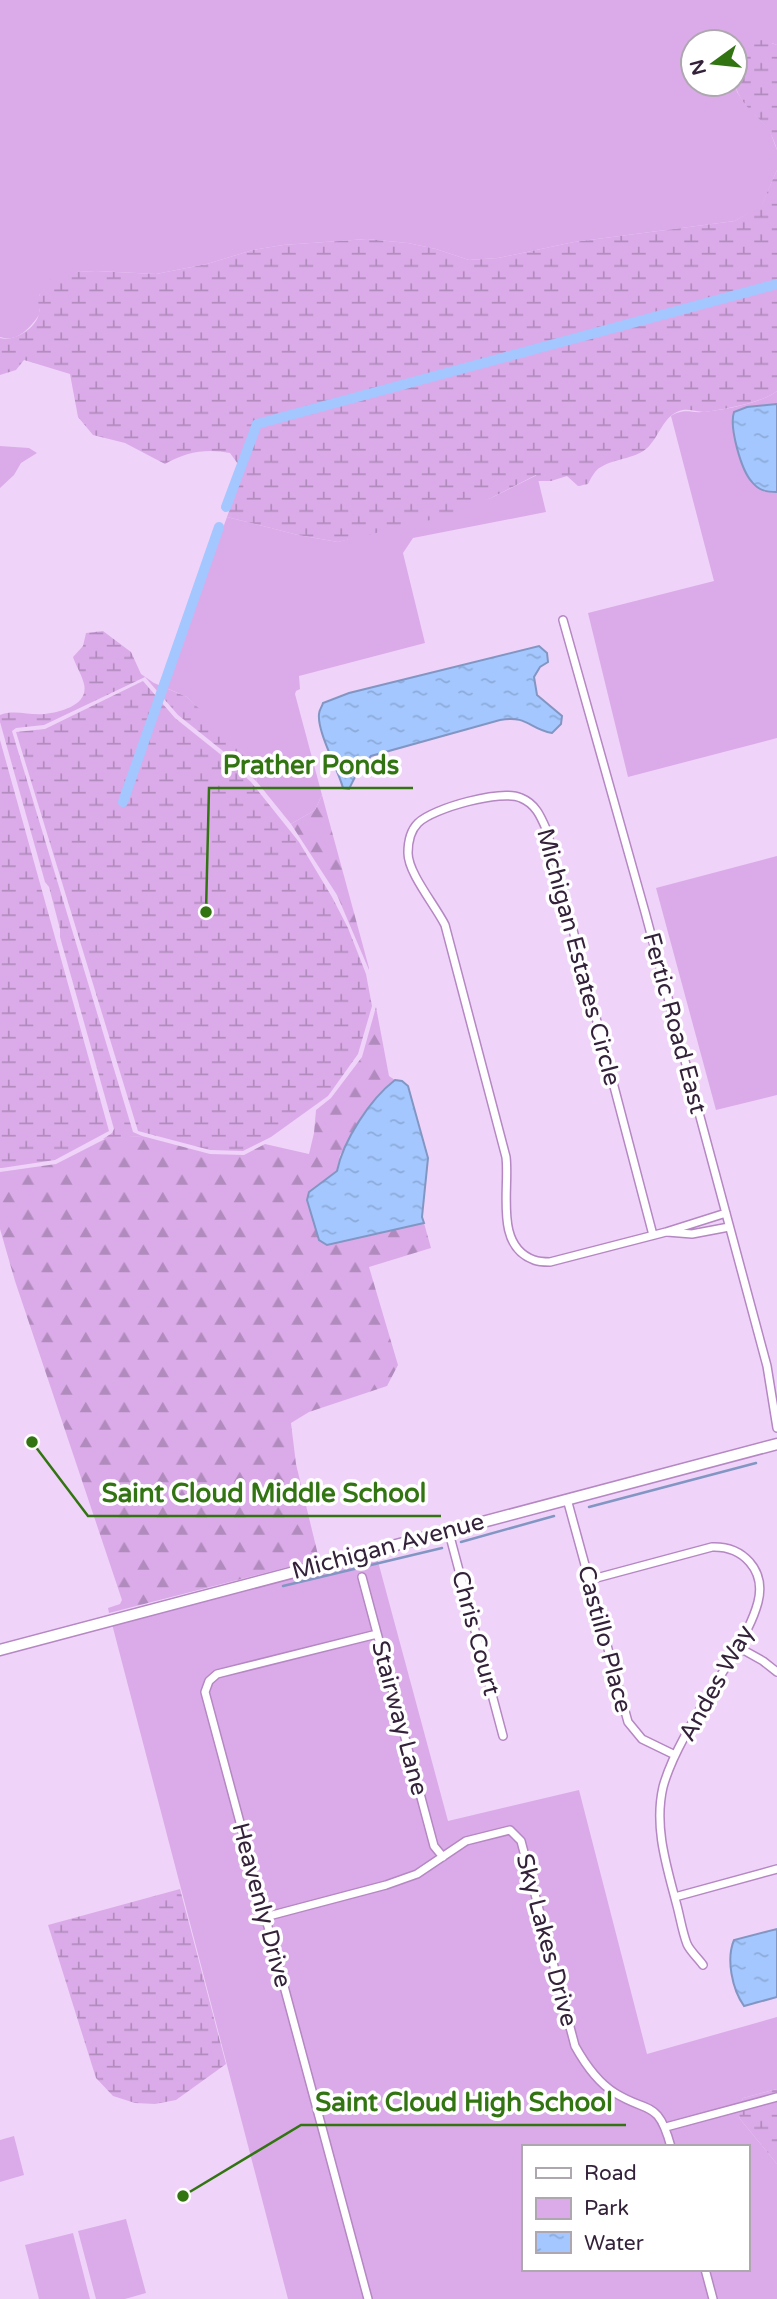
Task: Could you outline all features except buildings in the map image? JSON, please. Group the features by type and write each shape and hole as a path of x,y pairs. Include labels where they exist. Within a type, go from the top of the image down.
{"street":[{"name":"Fertic Road East","path":"563,620 726,1213 766,1366 777,1428"},
{"name":"Michigan Estates Circle","path":"653,1235 547,831 538,810 523,798 511,795 493,796 435,812 418,823 409,838 408,856 414,874 445,925 506,1157 507,1228 513,1242 534,1260 550,1262 666,1232 726,1213"},
{"name":"Michigan Estates Circle","path":"666,1232 692,1234 729,1227"},
{"name":"Michigan Avenue","path":"0,1650 777,1444"},
{"name":"Castillo Place","path":"567,1499 628,1722 642,1739 675,1755"},
{"name":"Chris Court","path":"448,1530 503,1737"},
{"name":"Andes Way","path":"589,1580 712,1546 736,1550 755,1569 760,1591 749,1627 675,1755 663,1787 659,1821 663,1854 687,1946 703,1965"},
{"name":"Stairway Lane","path":"362,1577 434,1846 443,1857"},
{"name":"Heavenly Drive","path":"368,2299 205,1692 209,1681 217,1674 376,1634"},
{"path":"737,1647 777,1672"},
{"name":"Sky Lakes Drive","path":"265,1917 386,1885 417,1874 466,1841 510,1830 521,1841 575,2046 598,2078 615,2093 658,2115 666,2127"},
{"path":"675,1897 777,1868"},
{"path":"670,2145 666,2127 777,2097"},
{"path":"706,2271 713,2299"}],"green space":[{"path":"0,0 777,0 777,45 772,43 749,48 749,28 679,28 679,98 741,98 769,129 777,150 777,170 762,205 735,221 574,242 498,258 469,260 408,243 367,239 283,245 156,274 77,272 39,295 39,315 27,329 12,338 0,337"},
{"path":"763,40 777,45 777,150 769,131 740,98 749,98 750,43"},
{"path":"777,170 777,391 762,399 732,407 704,412 677,412 667,419 645,450 601,467 588,484 578,486 567,476 551,481 538,481 536,475 491,498 443,517 338,542 298,535 227,517 243,471 230,453 196,452 165,464 125,443 93,435 78,417 70,374 24,360 16,370 0,375 0,338 18,336 34,324 39,313 39,296 52,277 96,271 156,274 283,245 367,239 408,243 469,260 498,258 574,242 735,221 762,204"},
{"path":"777,391 777,404 747,407 734,412 764,492 777,492 777,738 628,777 588,613 714,581 671,416 684,411 721,410 762,399"},
{"path":"0,446 29,448 37,453 21,463 14,475 0,488"},
{"path":"537,475 546,512 413,538 403,553 425,643 299,676 300,689 295,694 322,795 315,810 291,824 257,782 253,762 187,697 164,687 227,517 338,542 491,498"},
{"path":"103,631 131,652 141,674 154,683 187,697 225,733 253,762 257,782 178,715 145,677 44,725 16,728 12,731 133,1132 142,1136 103,1139 114,1129 0,715 51,713 78,702 84,691 84,684 73,657 83,646 86,633"},
{"path":"143,681 175,718 251,782 299,842 348,928 366,974 372,1006 358,1054 328,1096 271,1137 243,1151 210,1150 138,1131 16,732 45,729"},
{"path":"0,740 109,1131 55,1160 2,1168 0,1168"},
{"path":"322,795 369,970 337,895 291,824 315,810"},
{"path":"777,856 777,1095 716,1110 656,888"},
{"path":"376,1007 389,1076 395,1080 387,1086 340,1155 337,1171 307,1201 319,1240 327,1245 424,1223 431,1248 369,1267 398,1365 387,1386 309,1412 291,1423 296,1464 319,1559 109,1613 108,1608 120,1604 122,1600 0,1229 0,1172 56,1164 107,1138 142,1136 210,1154 244,1155 265,1144 309,1154 316,1110 331,1098 362,1057"},
{"path":"376,1554 448,1821 579,1790 647,2054 777,2017 777,2089 743,2098 738,2109 740,2119 777,2164 777,2299 288,2299 112,1624"},
{"path":"180,1889 226,2064 176,2100 155,2104 135,2103 113,2096 96,2078 48,1925"},
{"path":"777,2089 777,2164 740,2119 738,2109 743,2098"},
{"path":"14,2136 24,2175 0,2182 0,2140"},
{"path":"126,2219 146,2293 125,2299 96,2299 78,2231"},
{"path":"73,2233 90,2299 39,2299 25,2245"}],"water":[{"path":"777,404 777,492 773,492 757,487 748,476 737,448 733,419 734,412 747,407"},
{"path":"539,646 547,653 548,662 540,667 534,677 537,695 562,716 561,724 552,733 517,719 500,720 371,756 358,771 349,789 343,788 319,722 323,703 349,693"},
{"path":"395,1080 408,1086 428,1158 422,1217 424,1223 327,1245 319,1240 307,1200 309,1192 337,1171 345,1147 359,1121 376,1098"},
{"path":"777,1929 777,1997 744,2006 736,1991 732,1974 730,1956 734,1940"}],"waterway":[{"path":"226,507 257,424 777,284"},
{"path":"123,802 219,527"},
{"path":"589,1507 756,1463"},
{"path":"461,1542 554,1516"},
{"path":"283,1586 442,1548"}],"place":[{"name":"Prather Ponds","path":"206,912"},
{"name":"Saint Cloud Middle School","path":"32,1442"},
{"name":"Saint Cloud High School","path":"183,2196"}]}
